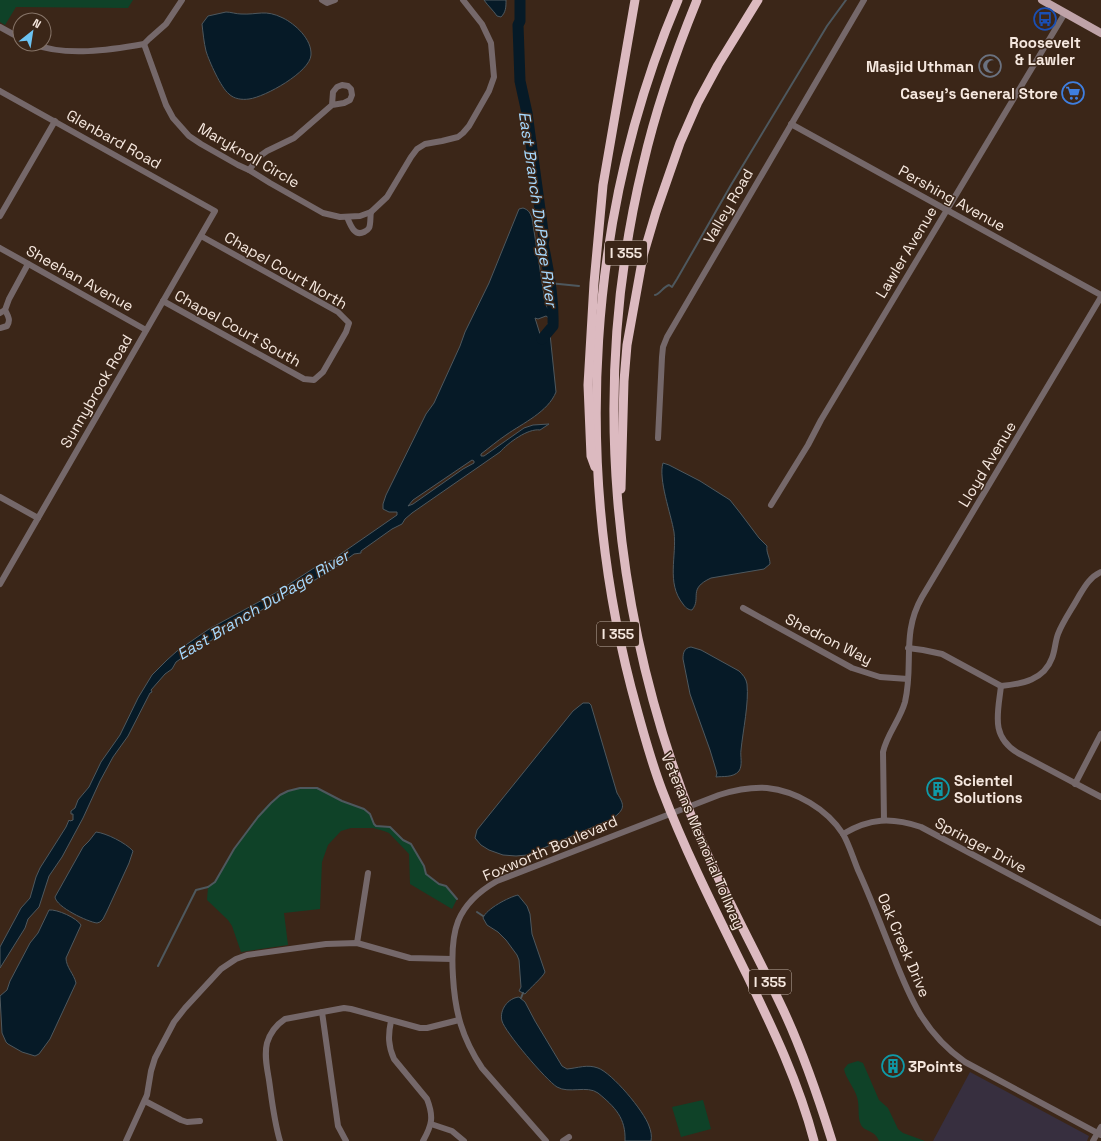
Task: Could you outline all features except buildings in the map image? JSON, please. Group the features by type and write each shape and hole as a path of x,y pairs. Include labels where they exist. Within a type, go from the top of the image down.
{"highway":[{"path":"598,472 591,456 589,416 590,349 594,283 603,185 635,0"},
{"name":"Veterans Memorial Tollway","path":"678,0 667,27 633,131 606,260 596,384 598,472 606,564 619,635 639,720 663,791 710,900 777,1038 795,1082 814,1141"},
{"name":"Veterans Memorial Tollway","path":"697,0 683,34 660,100 639,182 625,256 618,320 613,408 613,440 618,516 625,571 636,628 656,713 679,785 695,828 781,1004 815,1086 832,1141"},
{"path":"618,516 621,500 624,381 627,345 644,256 656,212 680,143 698,102 718,65 758,0"}],"main road":[{"path":"1039,0 1053,3"},
{"path":"1042,0 1053,3 1065,13 1101,33"}],"street":[{"path":"52,49 64,51 118,49 144,44 166,24 182,0"},
{"path":"322,0 327,3 335,0"},
{"name":"Maryknoll Circle","path":"144,44 166,105 180,127 189,136 318,210 335,216 360,216 371,212 387,197 416,149 424,144 442,142 458,137 463,133 469,126 489,91 494,77 491,43 482,24 463,0"},
{"name":"Valley Road","path":"658,438 662,357 666,337 864,0"},
{"name":"Lawler Avenue","path":"771,505 1065,13"},
{"path":"0,26 12,33"},
{"name":"Glenbard Road","path":"0,91 215,211"},
{"path":"249,170 260,156 294,138 332,105"},
{"path":"0,216 55,121"},
{"name":"Pershing Avenue","path":"791,124 1101,296"},
{"name":"Sunnybrook Road","path":"0,584 215,211"},
{"path":"347,217 354,231 363,233 370,226 371,212"},
{"name":"Chapel Court North","path":"201,236 340,314 349,323 346,332 334,353"},
{"name":"Sheehan Avenue","path":"0,248 146,330"},
{"path":"0,328 7,326 9,322 8,316 2,312 28,264"},
{"name":"Lloyd Avenue","path":"884,820 883,752 886,742 905,702 908,680 908,648 911,624 918,603 1101,296"},
{"name":"Chapel Court South","path":"163,301 304,379 314,380 323,372 334,353"},
{"path":"0,497 38,518"},
{"path":"908,648 942,654 1001,686 1017,685 1036,678 1044,672 1052,658 1058,634 1089,581 1096,574 1101,572"},
{"name":"Shedron Way","path":"742,608 852,668 880,677 908,680"},
{"path":"1001,686 997,714 998,728 1006,744 1018,753 1101,797"},
{"path":"1075,784 1101,734"},
{"name":"Oak Creek Drive","path":"696,803 734,790 753,788 776,790 798,797 813,805 834,822 843,834 908,992 922,1019 934,1034 947,1049 965,1062 1099,1134"},
{"name":"Foxworth Boulevard","path":"546,1141 482,1068 469,1046 459,1020 454,997 452,959 453,937 456,925 473,898 487,887 512,875 696,803"},
{"name":"Springer Drive","path":"843,834 861,824 884,820 896,820 921,827 1101,923"},
{"path":"357,943 368,873"},
{"path":"126,1141 145,1101 150,1086 152,1065 174,1022 201,990 229,963 247,955 326,944 357,943 410,958 452,959"},
{"path":"280,1141 274,1120 266,1062 266,1048 268,1039 277,1026 285,1019 338,1009 351,1009 420,1028 428,1028 459,1020"},
{"path":"322,1012 338,1126 346,1141"},
{"path":"391,1021 389,1033 390,1051 394,1059 427,1099 430,1107 431,1124 423,1141"},
{"path":"145,1101 181,1120 187,1122 200,1121"},
{"path":"431,1124 452,1130 464,1141"},
{"path":"1093,1141 1099,1134 1101,1127"},
{"path":"563,1141 569,1137"}],"shaded area":[{"path":"970,1072 1089,1136 1087,1141 933,1141"}],"green space":[{"path":"0,0 133,0 128,8 16,7 5,25 0,22"},
{"path":"311,787 317,788 342,801 364,809 370,814 376,826 390,827 403,840 411,844 424,866 426,874 439,884 446,886 457,899 452,909 410,884 409,854 389,833 373,828 351,828 341,831 328,845 322,862 320,909 284,913 288,945 241,952 232,926 228,920 207,900 208,887 219,875 250,826 264,808 279,795 287,791"},
{"path":"858,1061 863,1063 879,1100 888,1108 898,1129 903,1133 925,1141 879,1141 873,1133 861,1125 857,1097 844,1069 848,1064"},
{"path":"703,1100 711,1129 681,1137 672,1107"}],"water":[{"path":"484,0 506,0 504,13 501,17 497,16"},
{"path":"226,12 241,14 266,13 277,15 288,21 302,33 309,43 311,55 309,62 286,83 265,94 246,99 238,99 231,96 222,86 210,61 205,48 202,24 208,16"},
{"path":"523,208 527,210 532,218 544,295 547,307 556,320 551,327 550,334 556,392 541,411 499,440 481,454 481,456 484,456 524,428 533,425 549,424 540,430 530,431 508,444 500,452 412,513 402,524 392,529 361,551 361,553 354,554 315,580 303,583 298,588 230,629 215,636 212,640 196,648 176,662 172,669 165,674 151,690 152,692 150,693 128,736 113,757 100,781 83,818 62,857 49,876 39,907 28,919 25,928 0,968 0,947 21,908 30,898 40,868 69,820 73,820 73,814 71,814 71,811 75,808 78,800 89,787 101,762 120,735 138,698 152,675 177,651 209,629 277,592 314,568 332,560 397,515 397,512 389,512 383,509 386,495 426,414 434,403 465,332 489,283 519,209","holes":["546,316 549,318 548,325 540,334 535,318 538,319","472,460 474,463 408,506 413,500"]},
{"path":"663,463 700,481 730,500 759,538 767,546 770,564 764,569 711,578 704,582 697,590 695,606 692,610 688,609 684,605 678,596 673,578 675,541 663,487"},
{"path":"691,647 701,650 739,671 747,682 746,717 741,750 741,766 737,773 731,776 716,777 717,773 710,750 690,694 683,655 687,648"},
{"path":"583,703 589,703 591,705 617,793 622,804 619,813 612,819 527,855 503,855 489,850 481,845 475,838 477,830 573,711"},
{"path":"96,832 116,839 133,851 103,919 97,923 80,917 66,909 57,901 55,897 83,847"},
{"path":"518,895 527,906 530,914 532,934 545,972 525,994 519,991 521,987 519,960 517,955 506,940 498,932 487,925 483,918 493,907"},
{"path":"49,910 66,914 79,922 81,925 66,958 67,964 76,983 50,1039 39,1054 35,1056 22,1052 6,1042 2,1033 0,996 7,990 10,981 30,943 38,933"},
{"path":"519,997 525,1002 562,1066 567,1069 586,1066 598,1068 604,1071 627,1093 641,1111 651,1132 651,1141 625,1141 624,1126 610,1103 594,1091 567,1090 557,1087 536,1066 510,1035 501,1017 505,1005 511,1000"}],"waterway":[{"name":"East Branch DuPage River","path":"520,0 520,21 518,25 520,81 527,113 544,239 543,244 553,305 553,326 542,339"},
{"path":"655,295 669,285 672,287 731,185 827,26 846,0"},
{"path":"549,283 579,286"},
{"path":"158,966 196,890 208,887 215,882 234,849 258,817 271,803 280,795 300,788 317,788 342,801 364,809 370,814 376,826 390,827 403,840 411,844 424,866 426,874 439,884 446,886 457,899"},
{"path":"477,912 483,916"},
{"path":"521,998 523,993"}],"place":[{"name":"Roosevelt & Lawler","path":"1045,19"},
{"name":"Masjid Uthman","path":"990,66"},
{"name":"Casey's General Store","path":"1073,93"},
{"name":"Scientel Solutions","path":"938,789"},
{"name":"3Points","path":"893,1066"}]}
